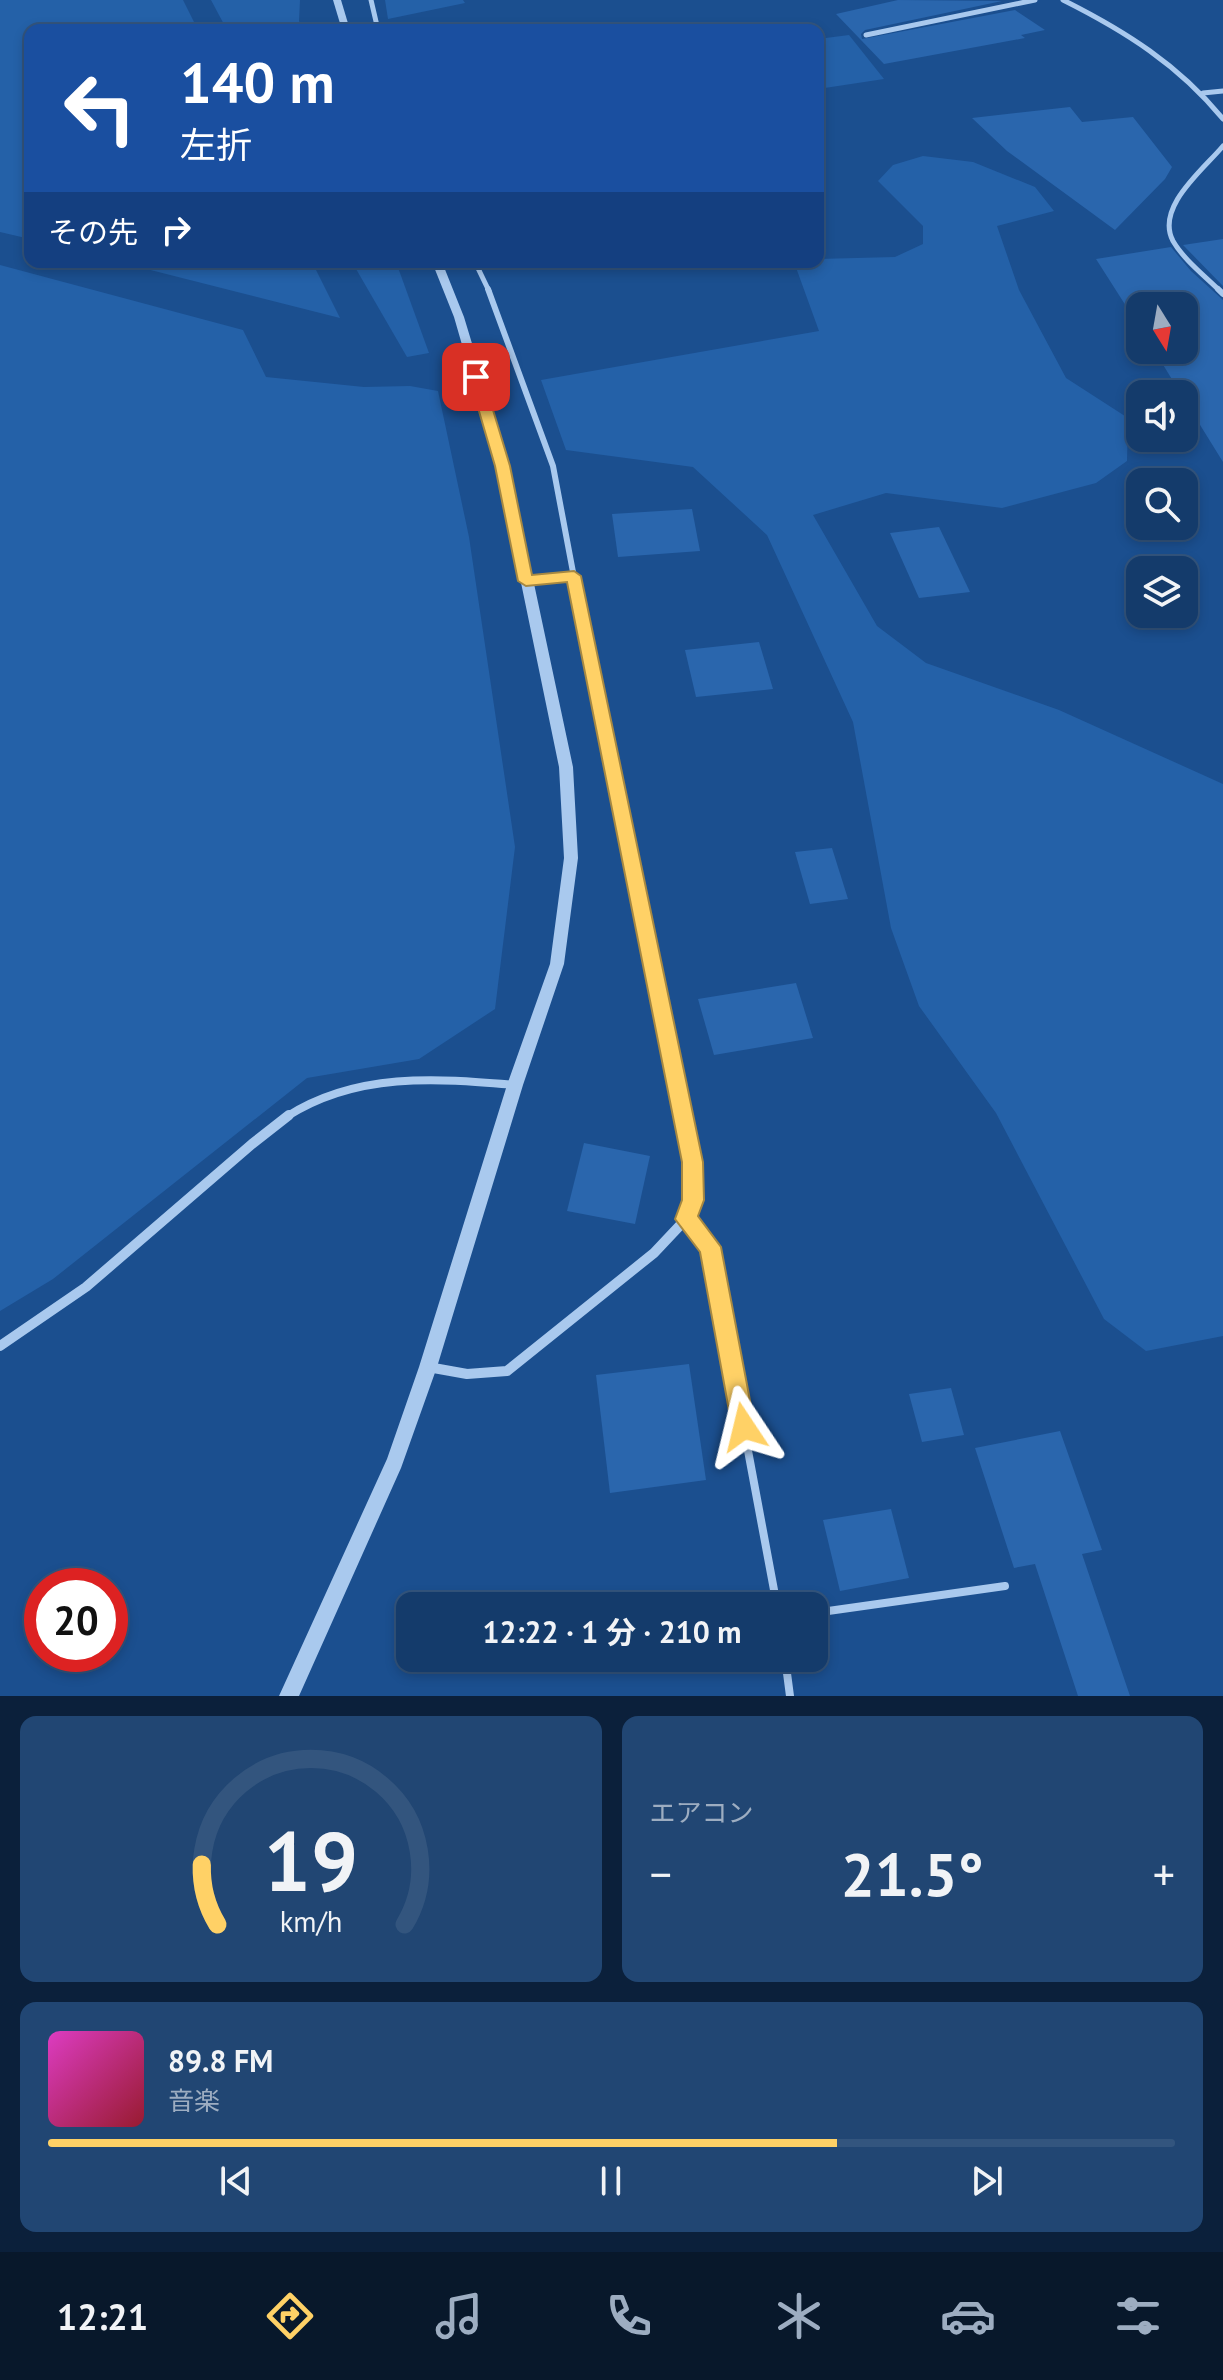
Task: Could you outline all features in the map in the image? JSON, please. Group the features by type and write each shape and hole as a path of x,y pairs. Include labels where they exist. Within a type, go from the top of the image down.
{"street":[{"path":"337,0 344,24"},
{"path":"371,0 377,24"},
{"path":"866,35 1035,0"},
{"path":"1063,0 1116,25 1152,48 1203,93 1223,119"},
{"path":"1203,93 1223,91"},
{"path":"1223,146 1173,206 1168,223 1172,239 1223,294"},
{"path":"289,1696 395,1462 428,1367 515,1085 557,964 571,858 566,767 503,466 459,317 439,268"},
{"path":"428,1367 467,1374 507,1371 654,1253 686,1219 693,1200 692,1162 553,466 498,310 478,268"},
{"path":"526,581 574,576"},
{"path":"0,1346 74,1297 267,1131 312,1101 357,1087 436,1078 515,1085"}],"lane":[{"path":"686,1219 710,1247 774,1592"},
{"path":"828,1611 1005,1586"},
{"path":"787,1672 790,1696"}],"shaded area":[{"path":"0,0 183,0 195,24 24,24 24,238 0,232"},
{"path":"211,0 300,0 300,24 224,24"},
{"path":"385,0 463,0 465,3 388,19"},
{"path":"849,35 884,79 824,88 824,38"},
{"path":"923,156 973,162 1035,187 1054,211 997,226 1019,290 1066,378 1126,417 1127,461 1096,483 1002,508 886,493 813,515 877,626 926,663 1059,710 1223,784 1223,1336 1146,1351 1104,1319 996,1113 919,1006 891,928 853,722 767,535 693,467 566,450 541,380 819,331 796,268 824,268 824,259 895,257 923,244 923,226 878,181 893,165"},
{"path":"0,265 243,330 266,377 364,387 410,386 438,391 469,537 515,847 495,1009 419,1059 307,1078 53,1279 0,1311"},
{"path":"143,268 315,268 340,318"},
{"path":"355,268 398,268 429,353 407,357"}],"building":[{"path":"898,0 1002,1 865,30 861,34 862,39 1015,10 1045,30 1021,35 1025,38 884,64 836,14"},
{"path":"1070,107 1082,122 1133,117 1172,167 1165,179 1115,230 1007,151 972,118"},
{"path":"1223,239 1223,286 1183,245"},
{"path":"1171,247 1191,271 1223,300 1223,462 1198,422 1198,380 1172,380 1163,364 1198,364 1198,292 1126,292 1126,306 1096,259"},
{"path":"692,509 700,551 618,557 612,514"},
{"path":"939,527 970,592 919,598 890,533"},
{"path":"759,642 773,689 696,697 685,650"},
{"path":"832,848 848,899 810,904 795,852"},
{"path":"796,983 813,1038 714,1055 698,999"},
{"path":"584,1143 650,1156 635,1224 567,1211"},
{"path":"689,1364 706,1480 610,1493 596,1375"},
{"path":"951,1388 964,1435 922,1442 909,1394"},
{"path":"1060,1431 1102,1550 1082,1554 1130,1696 1078,1696 1035,1564 1014,1568 975,1448"},
{"path":"891,1509 909,1578 840,1591 823,1520"}],"route":[{"path":"476,377 503,466 526,581 574,576 692,1162 693,1200 686,1219 710,1247 744,1427"}]}
